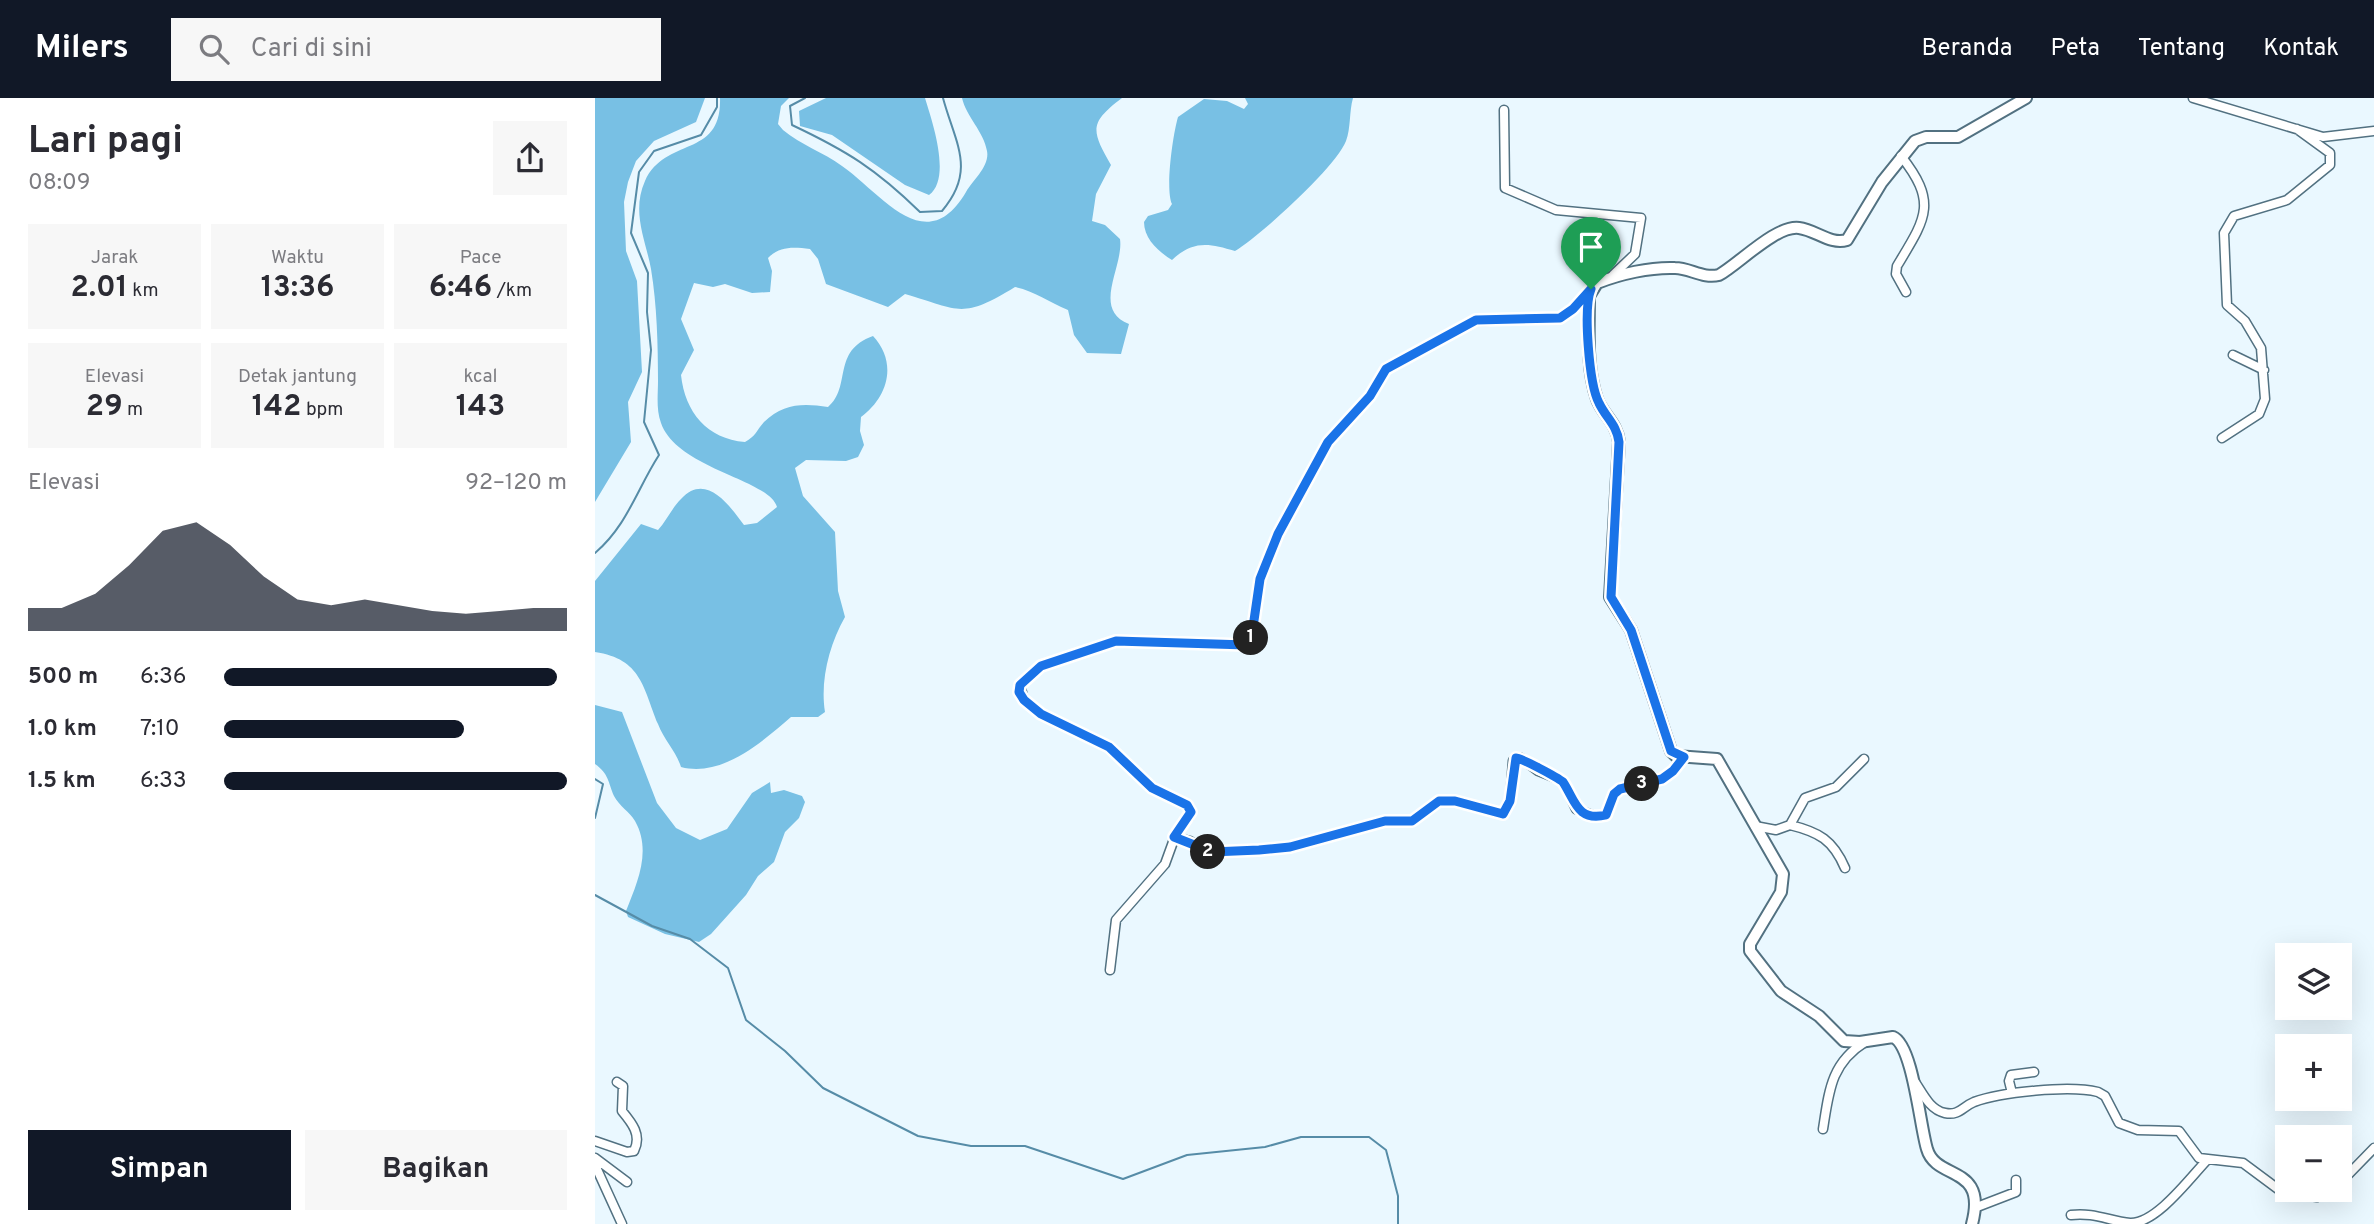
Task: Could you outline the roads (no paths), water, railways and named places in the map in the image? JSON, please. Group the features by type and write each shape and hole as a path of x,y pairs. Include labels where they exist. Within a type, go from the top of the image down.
{"street":[{"path":"1608,279 1676,268 1711,277 1719,275 1787,229 1803,229 1836,241 1847,240 1866,205 1901,156 1921,138 1958,137 2016,107 2026,98"},
{"path":"2193,98 2329,137 2374,131"},
{"path":"1110,970 1116,920 1165,864 1174,837 1189,817 1190,808 1152,788 1109,747 1041,714 1024,700 1019,692 1020,685 1041,666 1116,641 1247,645 1252,634 1260,579 1272,546 1328,442 1370,396 1386,369 1476,320 1560,318 1573,309 1591,289 1624,267 1635,254 1641,218 1556,210 1505,188 1504,110"},
{"path":"2222,438 2263,409 2264,370 2261,348 2254,331 2227,304 2224,233 2234,216 2287,200 2330,165 2332,158 2326,149 2297,129"},
{"path":"1901,156 1921,182 1926,204 1921,222 1896,274 1906,292"},
{"path":"1591,289 1589,313 1593,385 1599,403 1614,424 1619,442 1611,597 1631,630 1671,751 1684,757 1717,759 1782,869 1783,878 1778,898 1750,944 1751,955 1781,991 1819,1016 1837,1036 1848,1042 1888,1037 1898,1039 1912,1077 1929,1154 1965,1178 1977,1207 1972,1224"},
{"path":"2233,355 2264,370"},
{"path":"1174,837 1212,852 1259,850 1290,847 1385,821 1412,821 1439,801 1455,801 1503,814 1510,801 1513,761 1521,758 1538,771 1563,782 1576,809 1601,817 1606,815 1614,794 1620,789 1662,779 1673,771 1684,757"},
{"path":"1790,825 1805,797 1836,787 1864,759"},
{"path":"1755,826 1776,830 1790,825 1820,834 1831,842 1845,868"},
{"path":"1823,1129 1834,1074 1847,1053 1865,1041"},
{"path":"2012,1093 2009,1081 2011,1075 2034,1072"},
{"path":"1912,1077 1932,1106 1947,1114 1956,1113 1974,1102 2012,1093 2098,1092 2105,1096 2119,1123 2138,1130 2179,1131 2195,1155 2207,1160 2243,1163 2275,1187"},
{"path":"595,1141 627,1152 634,1151 638,1144 632,1122 622,1111 623,1086 617,1082"},
{"path":"2352,1171 2374,1148"},
{"path":"595,1158 627,1182"},
{"path":"2071,1215 2085,1213 2129,1223 2150,1220 2207,1160"},
{"path":"595,1165 622,1224"},
{"path":"1977,1207 2016,1192 2016,1180"}],"waterway":[{"path":"595,553 624,519 659,455 644,422 651,350 647,312 648,273 631,233 639,172 654,151 701,135 717,107 717,98"},
{"path":"805,98 790,106 792,125 860,162 920,212 942,211 959,182 960,156 943,98"},
{"path":"595,779 603,784 595,818"},
{"path":"595,895 652,926 690,939 728,968 746,1020 785,1051 823,1088 918,1136 971,1146 1025,1146 1123,1179 1187,1155 1265,1147 1301,1137 1369,1137 1386,1150 1398,1196 1398,1224"}]}
